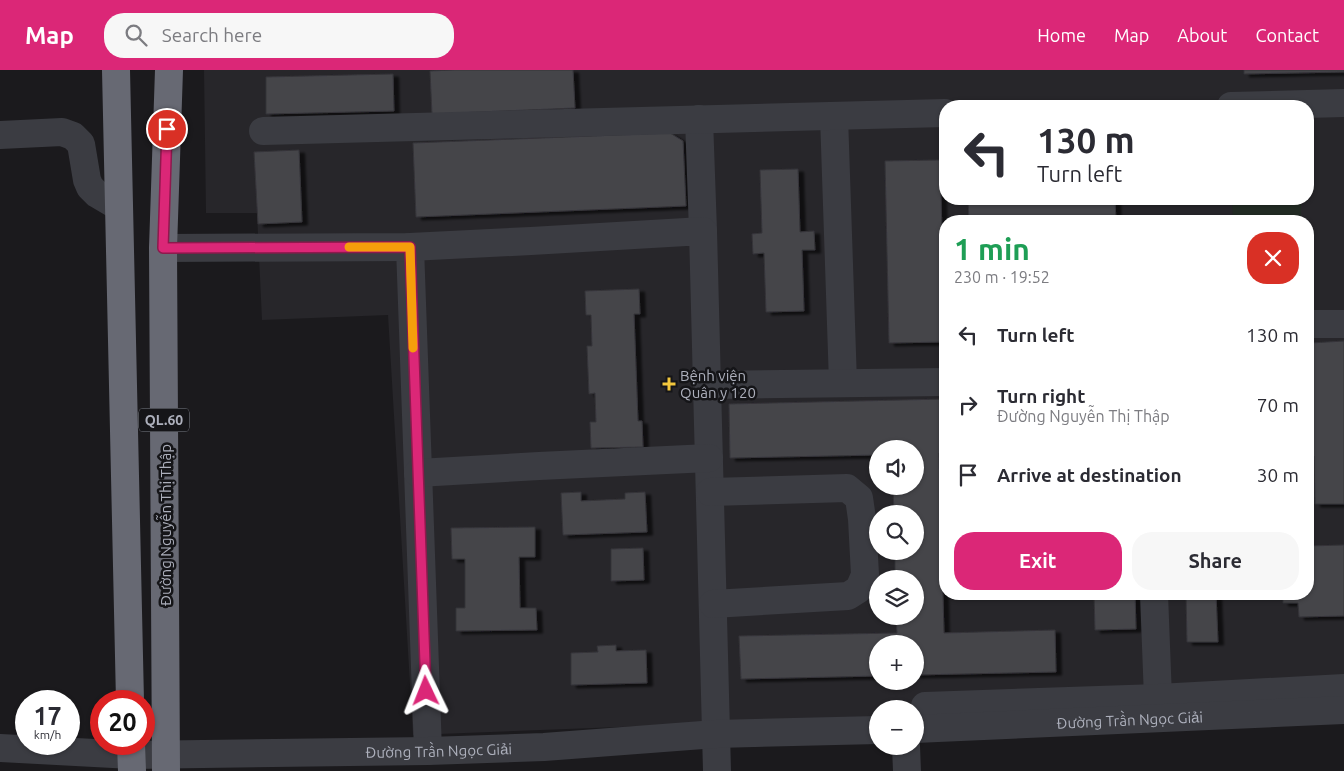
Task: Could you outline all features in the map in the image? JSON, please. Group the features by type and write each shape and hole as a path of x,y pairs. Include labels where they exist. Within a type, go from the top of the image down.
{"highway":[{"name":"QL.60","path":"116,70 130,690"},
{"name":"Đường Nguyễn Thị Thập","path":"166,763 163,248 169,70"}],"street":[{"path":"1314,105 1344,104"},
{"path":"262,131 939,113"},
{"path":"834,116 843,383"},
{"path":"699,119 717,771"},
{"path":"0,135 62,132 73,136 81,144 87,180 90,187 97,194 118,207"},
{"path":"163,248 410,247 703,231"},
{"path":"410,247 428,751"},
{"path":"1314,324 1344,324"},
{"path":"707,385 939,382"},
{"path":"418,473 709,458"},
{"path":"710,492 847,488 859,498 862,519 864,575 859,589 848,596 713,604"},
{"path":"1154,600 1158,698"},
{"path":"924,718 1158,698 1344,688"},
{"name":"Đường Trần Ngọc Giải","path":"924,718 1344,710"},
{"name":"Đường Trần Ngọc Giải","path":"0,748 132,756 166,763 544,747 716,734 869,730"},
{"path":"906,755 907,771"}],"shaded area":[{"name":"Bệnh viện Quân y 120","path":"204,70 1344,70 1344,699 924,716 924,700 869,700 869,717 413,735 388,315 262,320 257,213 206,213"},
{"path":"1232,205 1301,205 1301,215 1233,215"}],"building":[{"path":"573,70 575,108 432,114 430,71"},
{"path":"1244,70 1344,70 1344,72 1244,74"},
{"path":"393,74 394,111 266,114 266,77"},
{"path":"670,133 683,141 686,206 416,217 413,143"},
{"path":"299,150 302,222 258,224 254,152"},
{"path":"939,160 939,205 941,205 942,215 939,215 939,342 889,343 885,161"},
{"path":"798,169 800,232 814,231 815,250 802,250 804,311 766,312 764,253 753,254 752,234 762,233 760,170"},
{"path":"968,205 1115,205 1116,215 969,215"},
{"path":"639,289 640,314 634,314 638,421 642,421 643,447 591,448 590,422 596,422 595,393 589,394 587,346 592,346 591,315 586,315 585,291"},
{"path":"1344,341 1344,504 1315,504 1314,343"},
{"path":"939,399 939,600 943,600 944,633 1055,630 1056,672 924,675 924,635 869,635 869,676 741,679 739,636 897,633 897,625 924,625 924,570 895,570 895,560 924,560 924,505 894,505 893,495 924,495 924,440 869,440 869,455 730,458 729,404"},
{"path":"581,492 581,501 625,499 625,493 645,492 647,532 563,535 561,493"},
{"path":"535,527 535,557 519,557 520,608 536,608 537,630 456,631 456,608 465,608 465,559 452,559 451,528"},
{"path":"1344,545 1344,616 1299,617 1298,603 1283,603 1283,600 1314,600 1314,546"},
{"path":"643,548 644,580 611,581 611,549"},
{"path":"1094,600 1135,600 1136,629 1095,630"},
{"path":"1186,600 1216,600 1218,642 1187,642"},
{"path":"616,645 616,651 646,650 647,683 571,685 571,653 598,652 597,646"}],"slow traffic":[{"path":"349,247 410,247 413,348"}],"place":[{"name":"Bệnh viện Quân y 120","path":"669,384"}],"route":[{"path":"167,129 163,248 410,247 426,691"}]}
